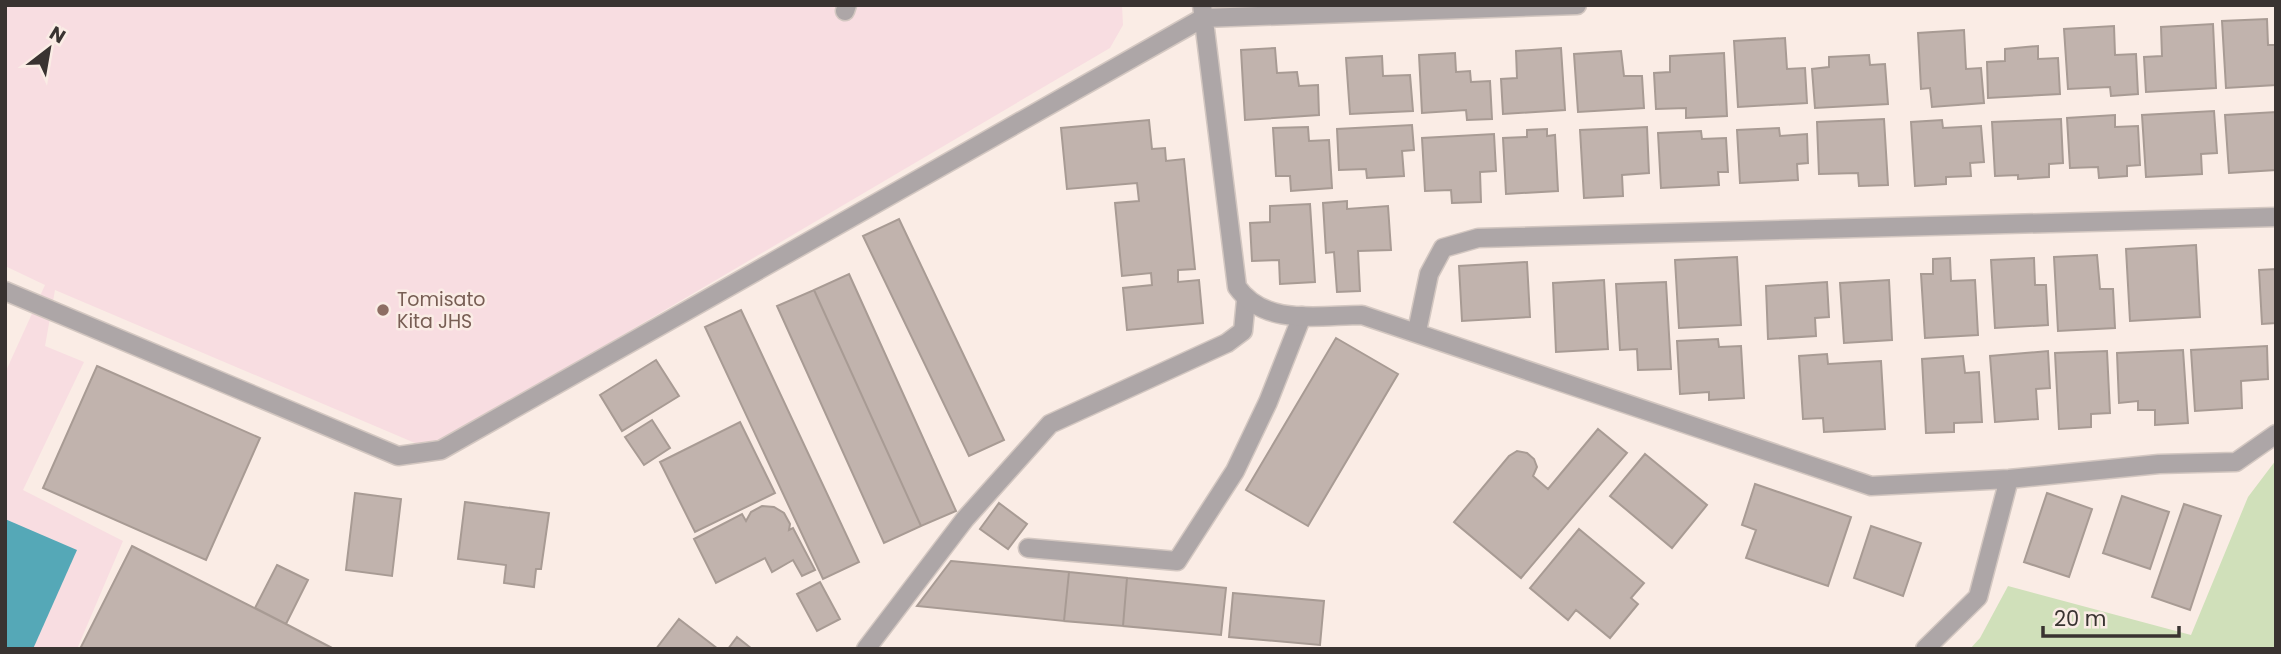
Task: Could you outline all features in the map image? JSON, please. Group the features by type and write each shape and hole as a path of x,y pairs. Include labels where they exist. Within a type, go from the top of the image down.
{"street":[{"path":"5,291 398,456 441,450 1202,12 1577,5"},
{"path":"1202,12 1237,288 1246,300 1279,316 1362,315 1417,331 1871,486 2009,478 2159,464 2236,462 2276,434"},
{"path":"1417,331 1429,274 1443,248 1478,238 2276,217"},
{"path":"5,283 398,456"},
{"path":"866,649 965,519 1050,424 1227,344 1244,331 1246,300"},
{"path":"1028,548 1177,561 1234,471 1268,402 1302,316"},
{"path":"1926,649 1978,597 2009,478"}],"shaded area":[{"name":"Tomisato Kita JHS","path":"5,5 1122,5 1123,25 1110,48 429,449 55,290 45,346 84,362 23,490 123,541 77,649 5,649 5,373 45,285 5,266"}],"green space":[{"path":"2276,460 2276,649 1970,649 1980,638 2008,586 2191,635 2248,497"}],"water":[{"path":"5,519 77,550 33,649 5,649"}],"building":[{"path":"2267,19 2268,45 2276,45 2276,85 2226,88 2222,21"},
{"path":"2213,24 2216,88 2146,92 2144,57 2162,56 2161,27"},
{"path":"2114,26 2115,55 2136,54 2138,94 2111,96 2110,87 2068,89 2064,29"},
{"path":"1964,30 1966,69 1981,68 1984,103 1932,107 1930,88 1921,89 1918,33"},
{"path":"1785,38 1787,69 1805,68 1807,103 1738,107 1734,41"},
{"path":"2038,46 2038,59 2058,58 2060,94 1988,98 1987,62 2005,61 2005,49"},
{"path":"1275,48 1277,73 1297,72 1299,86 1318,85 1319,115 1245,120 1241,50"},
{"path":"1561,48 1565,110 1503,114 1501,79 1517,78 1516,51"},
{"path":"1621,51 1624,76 1642,76 1644,108 1578,112 1574,54"},
{"path":"1455,53 1456,72 1470,71 1471,82 1490,81 1492,119 1467,120 1466,110 1422,113 1419,55"},
{"path":"1724,53 1727,116 1686,118 1686,108 1656,109 1654,73 1670,72 1670,56"},
{"path":"1869,55 1870,65 1885,64 1888,104 1815,108 1812,69 1829,67 1829,57"},
{"path":"1382,56 1383,76 1410,75 1413,111 1350,114 1346,58"},
{"path":"2214,111 2217,153 2201,154 2202,174 2146,177 2142,115"},
{"path":"2276,112 2276,170 2229,173 2225,115"},
{"path":"2115,115 2115,127 2138,126 2140,165 2127,166 2127,176 2099,178 2098,167 2070,168 2067,118"},
{"path":"1884,119 1888,185 1859,186 1858,173 1819,174 1817,122"},
{"path":"2061,119 2063,163 2049,164 2049,177 2018,179 2018,175 1995,176 1992,122"},
{"path":"1149,120 1152,149 1165,148 1166,161 1184,159 1195,269 1178,270 1178,282 1199,280 1203,323 1127,330 1123,288 1152,285 1151,273 1122,276 1115,203 1139,201 1137,183 1067,189 1061,128"},
{"path":"1942,120 1943,128 1981,126 1984,162 1970,163 1971,176 1946,177 1946,184 1915,186 1911,122"},
{"path":"1412,125 1414,150 1402,151 1404,176 1367,178 1366,169 1339,170 1337,129"},
{"path":"1308,127 1309,141 1329,140 1332,188 1291,191 1290,176 1276,176 1273,128"},
{"path":"1647,127 1649,173 1622,175 1623,196 1584,198 1580,130"},
{"path":"1779,128 1780,136 1807,134 1808,163 1797,164 1798,180 1740,183 1737,130"},
{"path":"1547,129 1547,136 1555,135 1558,191 1506,194 1503,138 1527,137 1527,130"},
{"path":"1701,131 1702,139 1726,138 1728,172 1718,172 1719,185 1661,188 1658,133"},
{"path":"1494,134 1496,171 1480,172 1481,202 1452,203 1451,190 1425,191 1422,138"},
{"path":"1347,201 1347,209 1388,206 1391,250 1358,251 1360,291 1337,292 1334,252 1326,253 1323,203"},
{"path":"1310,204 1315,282 1280,284 1279,260 1252,261 1250,223 1270,222 1270,206"},
{"path":"899,219 1004,440 969,456 863,236"},
{"path":"2196,245 2200,317 2130,321 2126,249"},
{"path":"2097,255 2100,289 2113,289 2115,328 2058,331 2054,257"},
{"path":"1737,257 1741,325 1679,328 1675,260"},
{"path":"1950,258 1951,281 1975,280 1978,335 1925,338 1921,274 1933,274 1933,259"},
{"path":"2034,258 2035,285 2046,285 2048,325 1995,328 1991,260"},
{"path":"1527,262 1530,317 1462,321 1459,266"},
{"path":"2276,269 2276,323 2262,324 2259,270"},
{"path":"849,274 956,511 921,526 814,290"},
{"path":"1604,280 1608,349 1556,352 1553,283"},
{"path":"1889,280 1892,340 1844,343 1840,283"},
{"path":"1666,282 1671,369 1638,370 1637,349 1620,350 1616,284"},
{"path":"1827,282 1829,317 1815,318 1816,336 1768,339 1766,286"},
{"path":"814,290 921,526 884,543 777,306"},
{"path":"741,310 859,562 823,579 705,327"},
{"path":"1336,338 1398,374 1308,526 1246,490"},
{"path":"1718,339 1719,347 1741,346 1744,398 1709,400 1709,392 1680,394 1677,341"},
{"path":"2267,346 2268,379 2241,381 2242,408 2195,411 2191,350"},
{"path":"2183,350 2188,423 2155,425 2155,410 2138,410 2138,401 2119,403 2117,353"},
{"path":"2048,351 2050,388 2036,389 2038,419 1995,422 1990,356"},
{"path":"2107,351 2110,413 2091,414 2091,427 2059,429 2055,353"},
{"path":"1827,354 1828,364 1881,361 1885,429 1824,432 1823,418 1803,419 1799,356"},
{"path":"1963,356 1965,373 1979,372 1982,422 1954,423 1954,432 1926,433 1922,359"},
{"path":"656,360 679,396 622,431 600,395"},
{"path":"97,366 260,438 206,560 43,488"},
{"path":"652,420 670,448 644,465 625,437"},
{"path":"740,422 775,493 695,532 660,462"},
{"path":"1598,429 1627,453 1521,578 1454,522 1509,456 1517,451 1527,453 1534,459 1537,467 1533,476 1548,489"},
{"path":"1645,454 1707,505 1672,548 1610,496"},
{"path":"1755,484 1851,517 1828,586 1746,558 1756,530 1742,525"},
{"path":"355,493 401,499 392,576 346,570"},
{"path":"2047,493 2092,509 2069,577 2024,562"},
{"path":"2122,496 2169,512 2150,569 2103,553"},
{"path":"465,502 549,513 541,569 536,569 534,587 504,583 506,565 458,559"},
{"path":"999,503 1027,524 1008,549 980,529"},
{"path":"2184,504 2221,516 2190,610 2152,597"},
{"path":"762,506 774,507 784,513 790,524 789,530 793,528 815,570 802,576 793,560 772,572 765,558 716,583 694,539 742,514 746,521 751,512"},
{"path":"1871,526 1921,543 1903,596 1854,578"},
{"path":"1579,529 1644,583 1631,598 1638,604 1610,638 1576,610 1568,620 1530,588"},
{"path":"132,546 286,624 334,649 80,649"},
{"path":"951,561 1069,572 1064,621 917,606"},
{"path":"277,565 308,580 286,624 255,608"},
{"path":"1069,572 1127,578 1123,626 1064,621"},
{"path":"1127,578 1226,588 1221,635 1123,626"},
{"path":"820,582 840,619 817,631 797,594"},
{"path":"1233,593 1324,601 1320,645 1229,637"},
{"path":"679,619 718,649 656,649"},
{"path":"737,637 752,649 728,649"}],"place":[{"name":"Tomisato Kita JHS","path":"383,310"}]}
